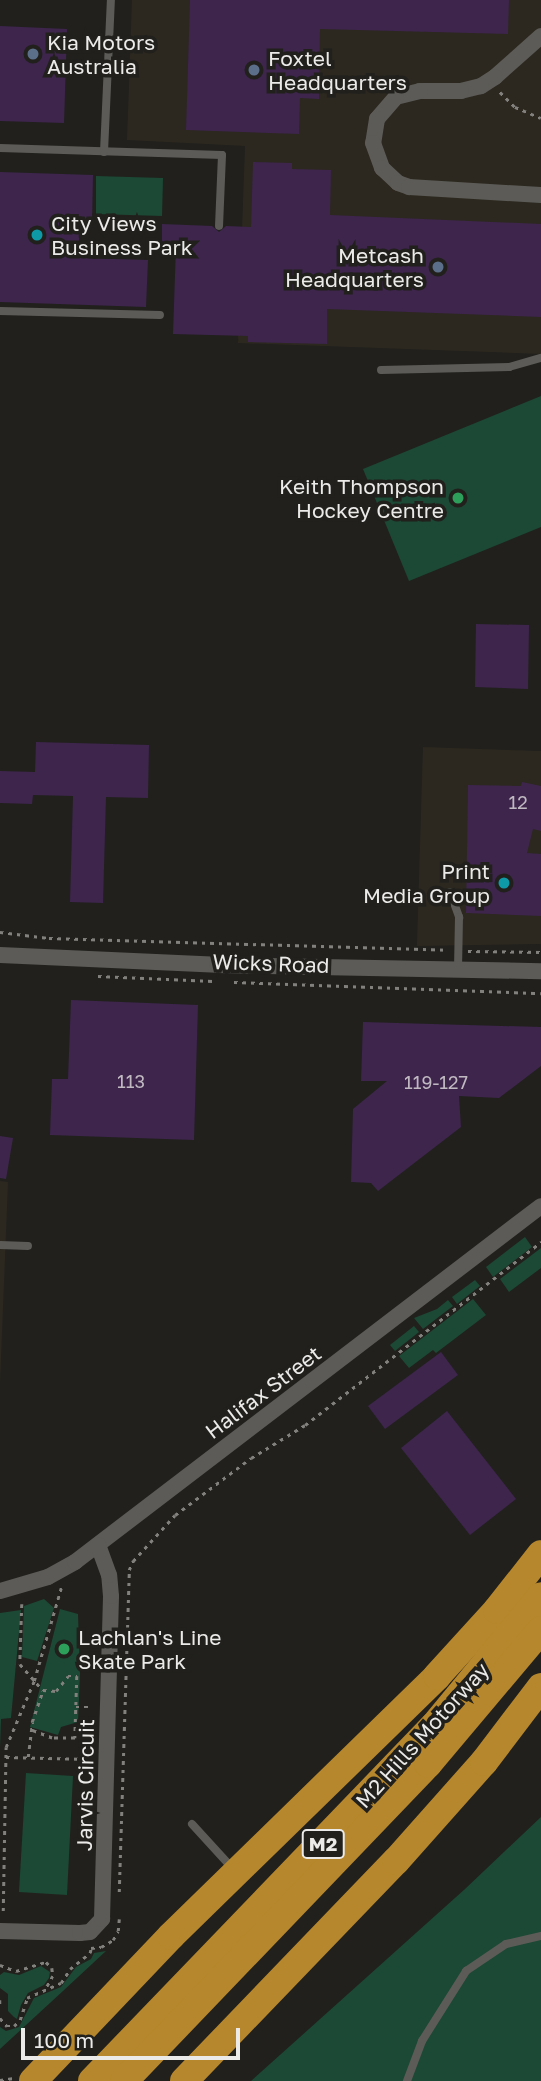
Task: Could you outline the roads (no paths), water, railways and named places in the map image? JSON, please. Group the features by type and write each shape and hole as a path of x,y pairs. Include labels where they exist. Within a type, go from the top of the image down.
{"highway":[{"path":"33,2081 236,1873 436,1676 497,1609 541,1555"},
{"name":"M2 Hills Motorway","path":"92,2081 434,1726 541,1596"},
{"name":"M2 Hills Motorway","path":"124,2081 428,1764 541,1630"},
{"path":"184,2081 396,1861 484,1762 541,1687"}],"street":[{"path":"541,36 489,82 461,91 420,91 397,97 377,119 373,129 374,153 389,177 409,187 541,195"},
{"name":"Wicks Road","path":"0,955 217,965 541,971"},
{"name":"Halifax Street","path":"0,1591 48,1577 98,1545 541,1206"},
{"name":"Jarvis Circuit","path":"0,1931 90,1932 102,1919 111,1596 109,1575 98,1545"}],"lane":[{"path":"104,152 111,0"},
{"path":"0,148 222,155 219,226"},
{"path":"0,311 160,315"},
{"path":"381,370 509,367 541,358"},
{"path":"450,892 459,917 458,970"},
{"path":"0,1245 28,1246"},
{"path":"192,1824 236,1873"},
{"path":"407,2081 422,2041 466,1971 506,1944 541,1936"}],"place":[{"name":"Kia Motors Australia","path":"33,54"},
{"name":"Foxtel Headquarters","path":"254,70"},
{"name":"City Views Business Park","path":"37,235"},
{"name":"Metcash Headquarters","path":"438,267"},
{"name":"Keith Thompson Hockey Centre","path":"458,498"},
{"name":"Print Media Group","path":"504,883"},
{"name":"Lachlan's Line Skate Park","path":"64,1649"}]}
